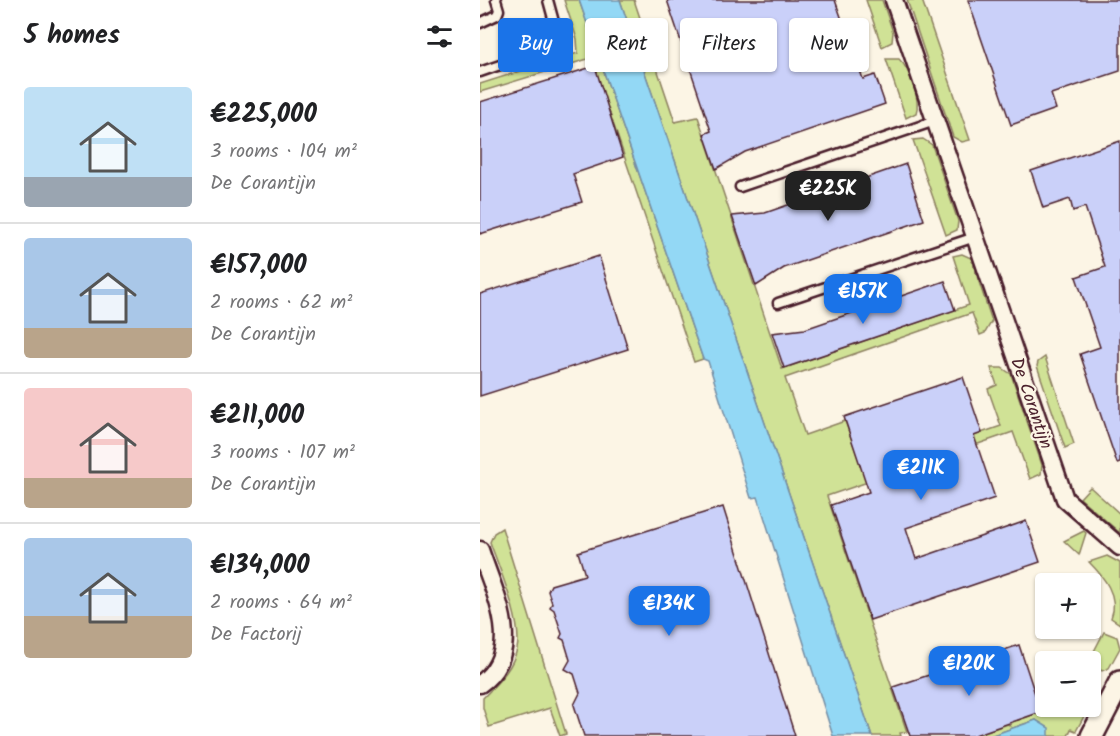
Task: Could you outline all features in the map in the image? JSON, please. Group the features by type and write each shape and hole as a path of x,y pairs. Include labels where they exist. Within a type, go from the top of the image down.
{"street":[{"name":"De Corantijn","path":"894,0 1065,499 1120,547"},
{"path":"480,550 506,632 503,651 496,668 480,684"},
{"path":"1092,736 1120,682"}],"lane":[{"path":"480,23 497,15 499,10 496,0"},
{"path":"480,72 557,46 560,40 548,0"},
{"path":"741,187 935,121"},
{"path":"778,303 975,237"}],"green space":[{"path":"564,0 579,0 585,18 585,60 573,64 573,55 578,53 573,18 570,18"},
{"path":"620,0 634,0 640,18 626,18"},
{"path":"866,0 882,0 893,32 892,42 882,47"},
{"path":"907,0 922,0 970,140 962,142 953,137"},
{"path":"886,59 899,59 907,69 913,84 917,100 916,113 906,118"},
{"path":"518,72 545,72 480,92 480,84"},
{"path":"596,72 604,72 703,359 694,362"},
{"path":"645,72 658,72 675,122 698,117 782,369 969,305 953,256 962,254 971,258 992,321 985,333 980,335 972,313 785,378 805,435 845,421 864,474 1001,426 988,389 997,385 991,368 1002,368 1011,374 1042,465 1041,474 1030,479 1013,432 827,496 907,732 900,733 901,736 872,736"},
{"path":"923,139 932,145 958,221 957,230 946,235 913,140"},
{"path":"1045,357 1074,444 1065,448 1037,366 1038,362"},
{"path":"1090,487 1120,514 1120,533 1080,498"},
{"path":"502,528 566,734 560,736 550,708 489,727 483,708 483,698 508,670 517,649 517,625 490,542 494,533"},
{"path":"1084,531 1086,533 1079,555 1064,541"},
{"path":"1107,556 1120,563 1120,624 1111,618 1113,602 1109,587 1101,573 1089,562"},
{"path":"1104,632 1117,637 1120,648 1109,668 1102,671 1101,651 1094,651"},
{"path":"1035,714 1035,717 1084,717 1076,731 1071,729 1068,736 1049,736 1036,720 990,736 972,736 1008,724 1010,726 1012,722"}],"water":[{"path":"579,0 620,0 626,18 585,18"},
{"path":"604,72 645,72 872,736 833,736 758,497 751,498 708,361 703,359"},
{"path":"1036,720 1049,728 1049,736 990,736"}],"building":[{"path":"667,0 835,0 841,18 789,18 789,72 861,72 863,79 875,75 885,104 745,152 716,169 704,134 711,131 691,72 777,72 777,18 680,18 680,39"},
{"path":"968,0 1120,0 1120,71 1051,94 1056,109 1011,125"},
{"path":"585,69 585,72 597,72 623,157 573,174 582,202 480,234 480,102"},
{"path":"1120,141 1120,462 1117,463 1080,354 1100,347 1076,277 1105,267 1085,207 1073,211 1070,199 1043,208 1031,171"},
{"path":"906,164 924,220 784,268 756,286 732,216 765,213"},
{"path":"599,256 628,349 480,396 480,294"},
{"path":"945,281 955,310 784,368 772,333 805,329"},
{"path":"963,377 982,433 974,436 995,498 906,528 916,559 1026,521 1040,562 870,620 831,505 869,492 844,417"},
{"path":"723,507 795,736 584,736 574,705 580,693 574,674 565,669 570,660 564,640 560,638 562,634 554,610 550,607 552,603 548,591 551,585 585,575 578,552"},
{"path":"1019,645 1035,694 1035,714 972,736 910,736 893,687"}]}
